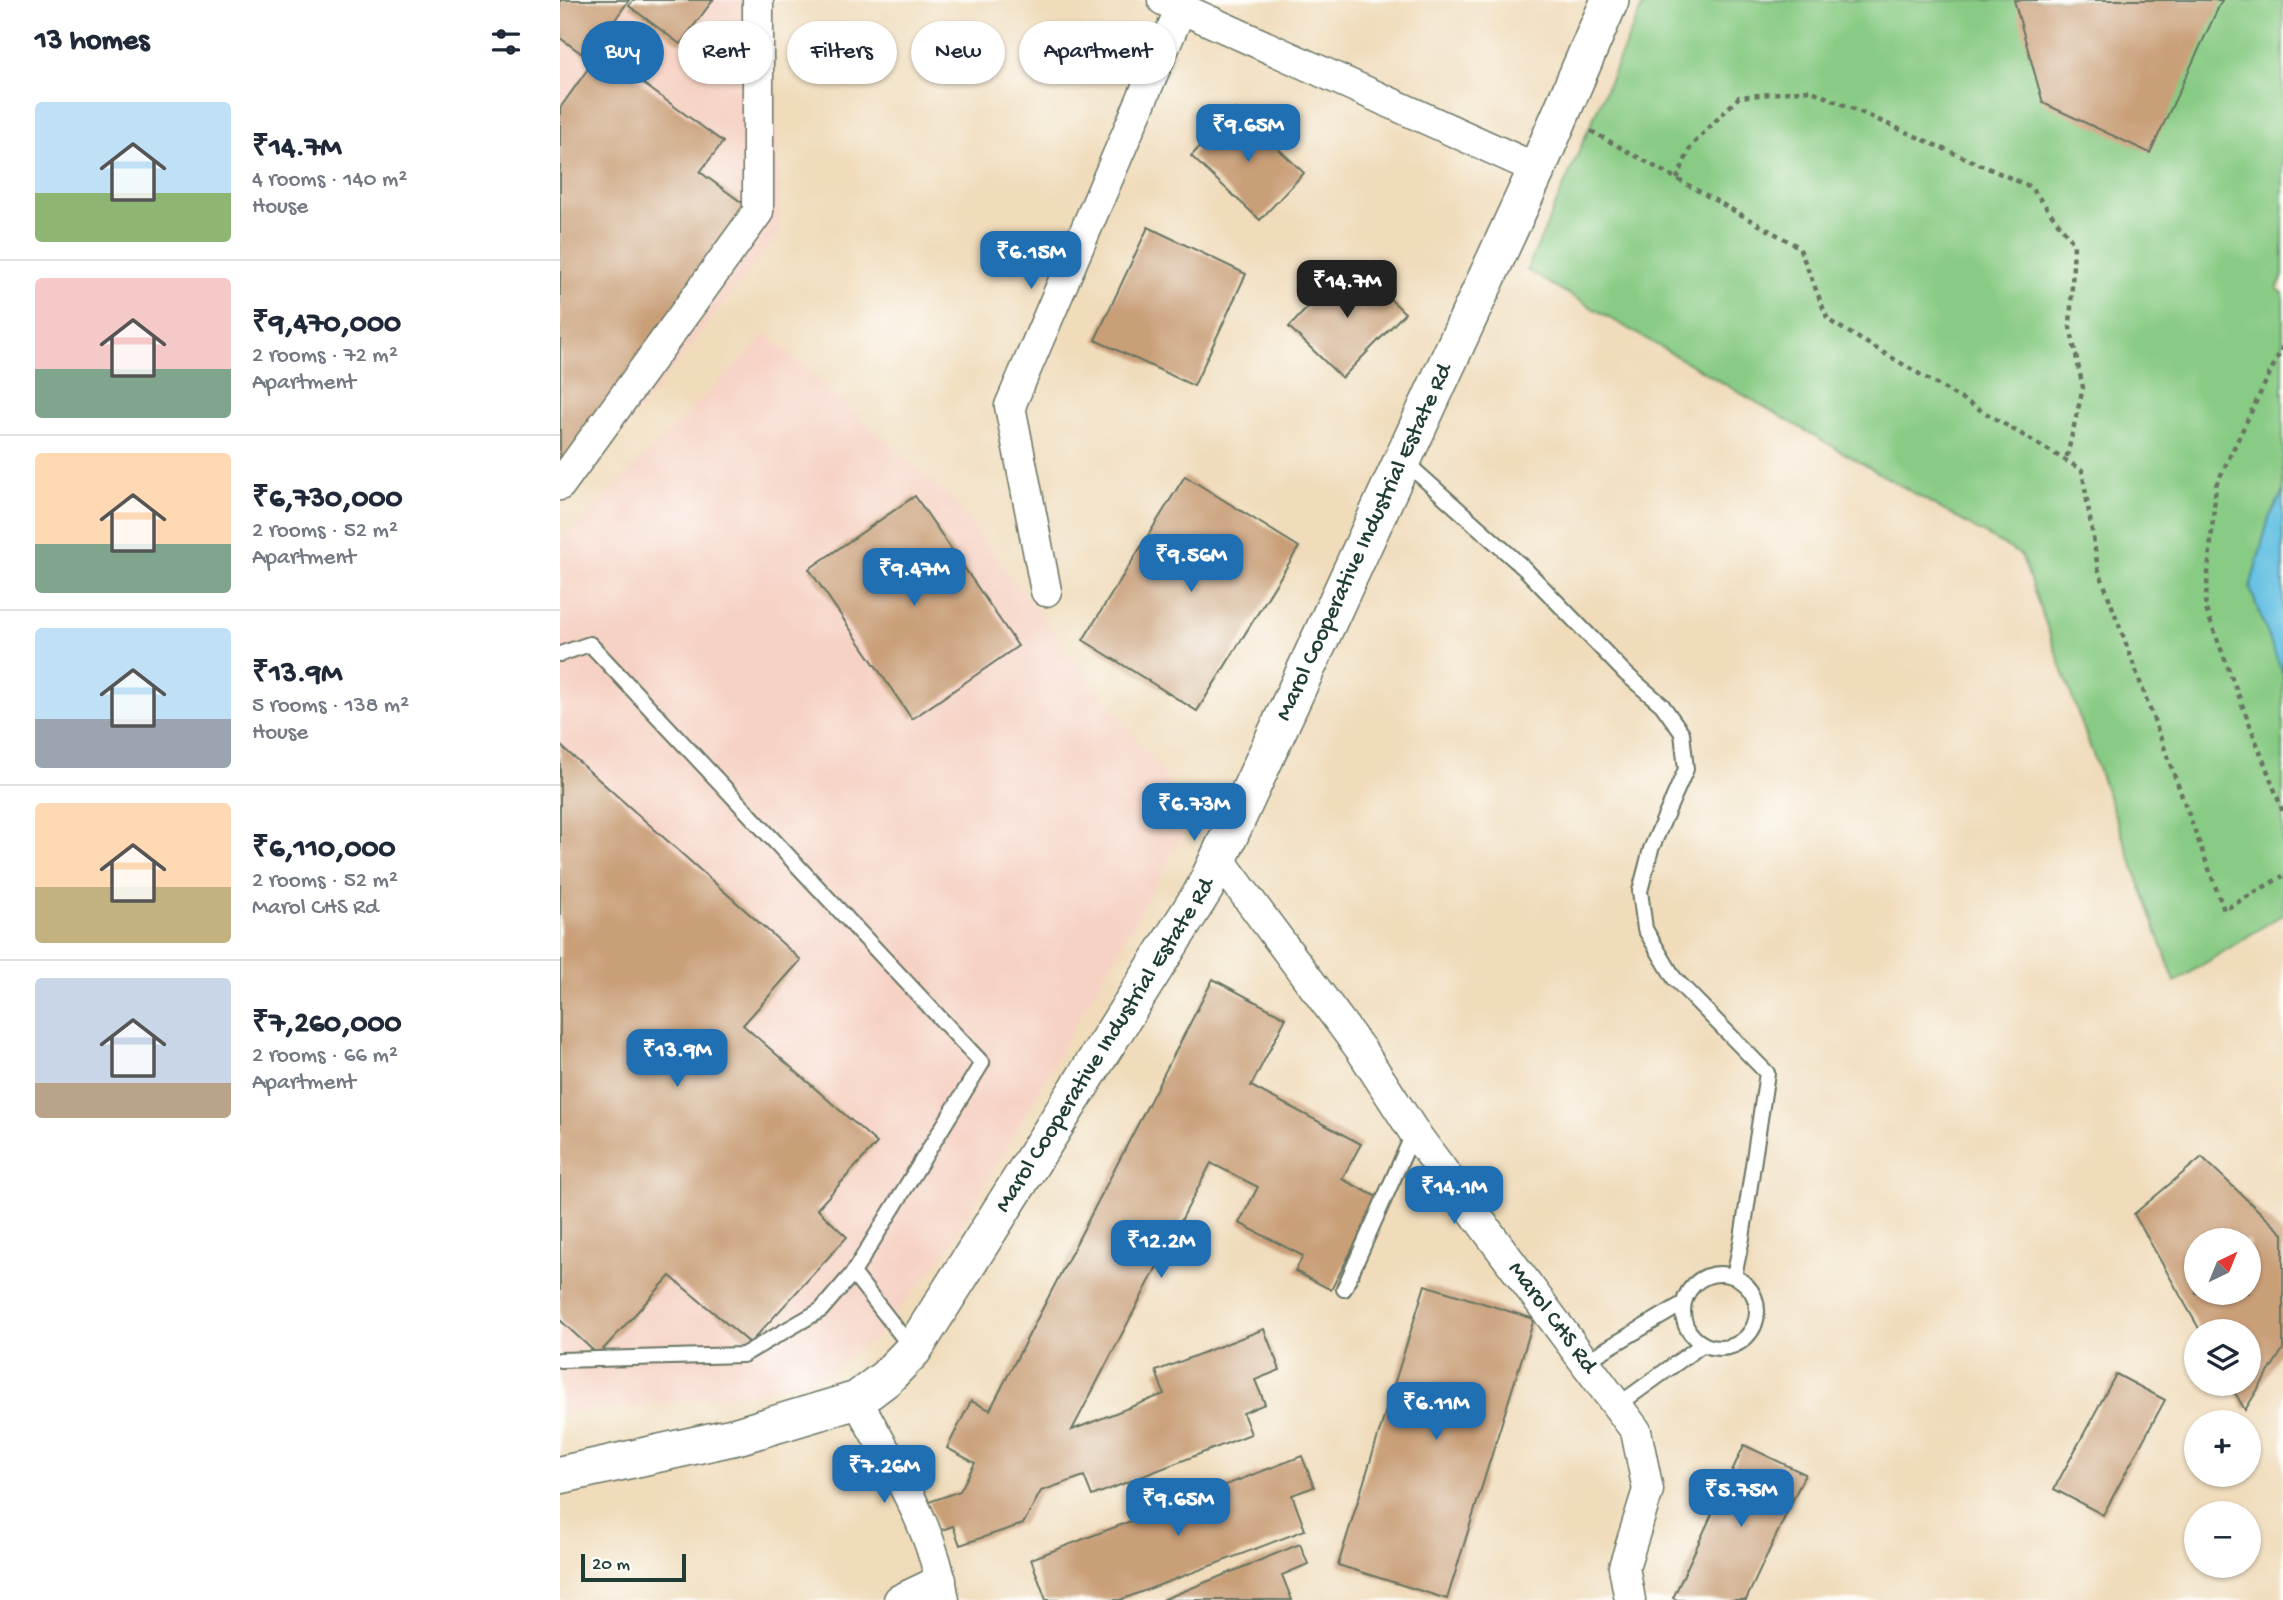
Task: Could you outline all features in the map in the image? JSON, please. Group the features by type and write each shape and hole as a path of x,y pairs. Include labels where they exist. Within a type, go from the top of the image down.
{"street":[{"path":"560,485 758,212 758,0"},
{"name":"Marol Cooperative Industrial Estate Rd","path":"560,1475 737,1436 857,1400 886,1378 913,1350 1205,888 1537,169 1610,0"},
{"path":"1045,592 1010,406 1172,4 1537,169"},
{"name":"Marol CHS Rd","path":"1219,859 1361,1050 1414,1132 1636,1431 1648,1490 1624,1567 1630,1600"},
{"path":"857,1400 926,1529 943,1590 900,1600"}],"lane":[{"path":"1402,458 1525,569 1626,674 1662,705 1682,733 1686,769 1651,849 1640,891 1645,929 1674,978 1766,1073 1734,1276"},
{"path":"560,654 590,644 982,1063 853,1273 821,1310 743,1355 560,1360"},
{"path":"1344,1289 1414,1132"},
{"path":"853,1273 913,1350"},
{"path":"1721,1274 1734,1276 1752,1292 1757,1303 1757,1315 1747,1337 1738,1344 1714,1348 1693,1337 1686,1326 1684,1303 1697,1282 1721,1274"},
{"path":"1586,1361 1684,1303"},
{"path":"1618,1405 1703,1344"}],"path":[{"path":"1677,179 1691,146 1739,97 1810,90 2031,187 2074,244 2070,327 2083,388 2066,460"},
{"path":"1583,127 1799,247 1828,320 2082,470 2098,568 2224,910 2283,876"},
{"path":"2283,346 2216,485 2205,607 2283,812"}],"shaded area":[{"path":"560,0 773,0 780,232 560,512"},
{"path":"767,334 953,501 1195,815 949,1248 879,1336 814,1381 730,1396 560,1415 560,541"}],"green space":[{"path":"1645,0 2283,0 2283,276 2277,289 2283,293 2283,492 2269,518 2250,588 2283,674 2283,914 2175,982 2021,555 1527,270"}],"water":[{"path":"2283,492 2283,674 2250,588 2269,518"}],"building":[{"path":"560,0 629,0 614,21 581,21 581,53 560,38"},
{"path":"633,0 713,0 697,21 678,21 678,43 664,32 664,21 649,21 629,6"},
{"path":"2014,0 2222,0 2150,153 2043,103"},
{"path":"581,79 581,84 644,84 723,142 700,172 752,210 560,475 560,108"},
{"path":"1236,109 1304,173 1260,220 1191,156"},
{"path":"1148,227 1246,274 1194,386 1095,340"},
{"path":"1351,262 1405,313 1342,378 1289,327"},
{"path":"1185,476 1299,547 1197,711 1083,640"},
{"path":"915,496 1018,646 912,719 809,569"},
{"path":"560,745 801,960 743,1025 877,1143 817,1209 847,1237 750,1343 670,1276 598,1355 560,1320"},
{"path":"1213,979 1286,1018 1251,1086 1361,1144 1342,1179 1379,1198 1331,1290 1295,1271 1303,1256 1239,1223 1258,1187 1211,1163 1072,1430 1164,1394 1156,1371 1264,1329 1280,1370 1255,1380 1265,1404 1243,1413 1251,1434 1092,1496 1084,1476 1041,1491 1023,1524 960,1545 953,1526 939,1531 929,1502 960,1491 975,1463 947,1448 971,1401 990,1410"},
{"path":"2202,1157 2283,1234 2283,1349 2261,1384 2261,1319 2194,1319 2186,1306 2261,1306 2261,1228 2184,1228 2184,1302 2134,1214"},
{"path":"1425,1285 1534,1319 1447,1599 1338,1565"},
{"path":"2116,1374 2165,1400 2103,1515 2054,1489"},
{"path":"2237,1396 2254,1396 2245,1410"},
{"path":"1744,1445 1805,1474 1746,1600 1677,1600 1673,1598"},
{"path":"1302,1456 1314,1487 1292,1495 1305,1530 1120,1600 1046,1600 1031,1559"},
{"path":"1300,1544 1308,1564 1282,1575 1292,1600 1162,1600"}]}
